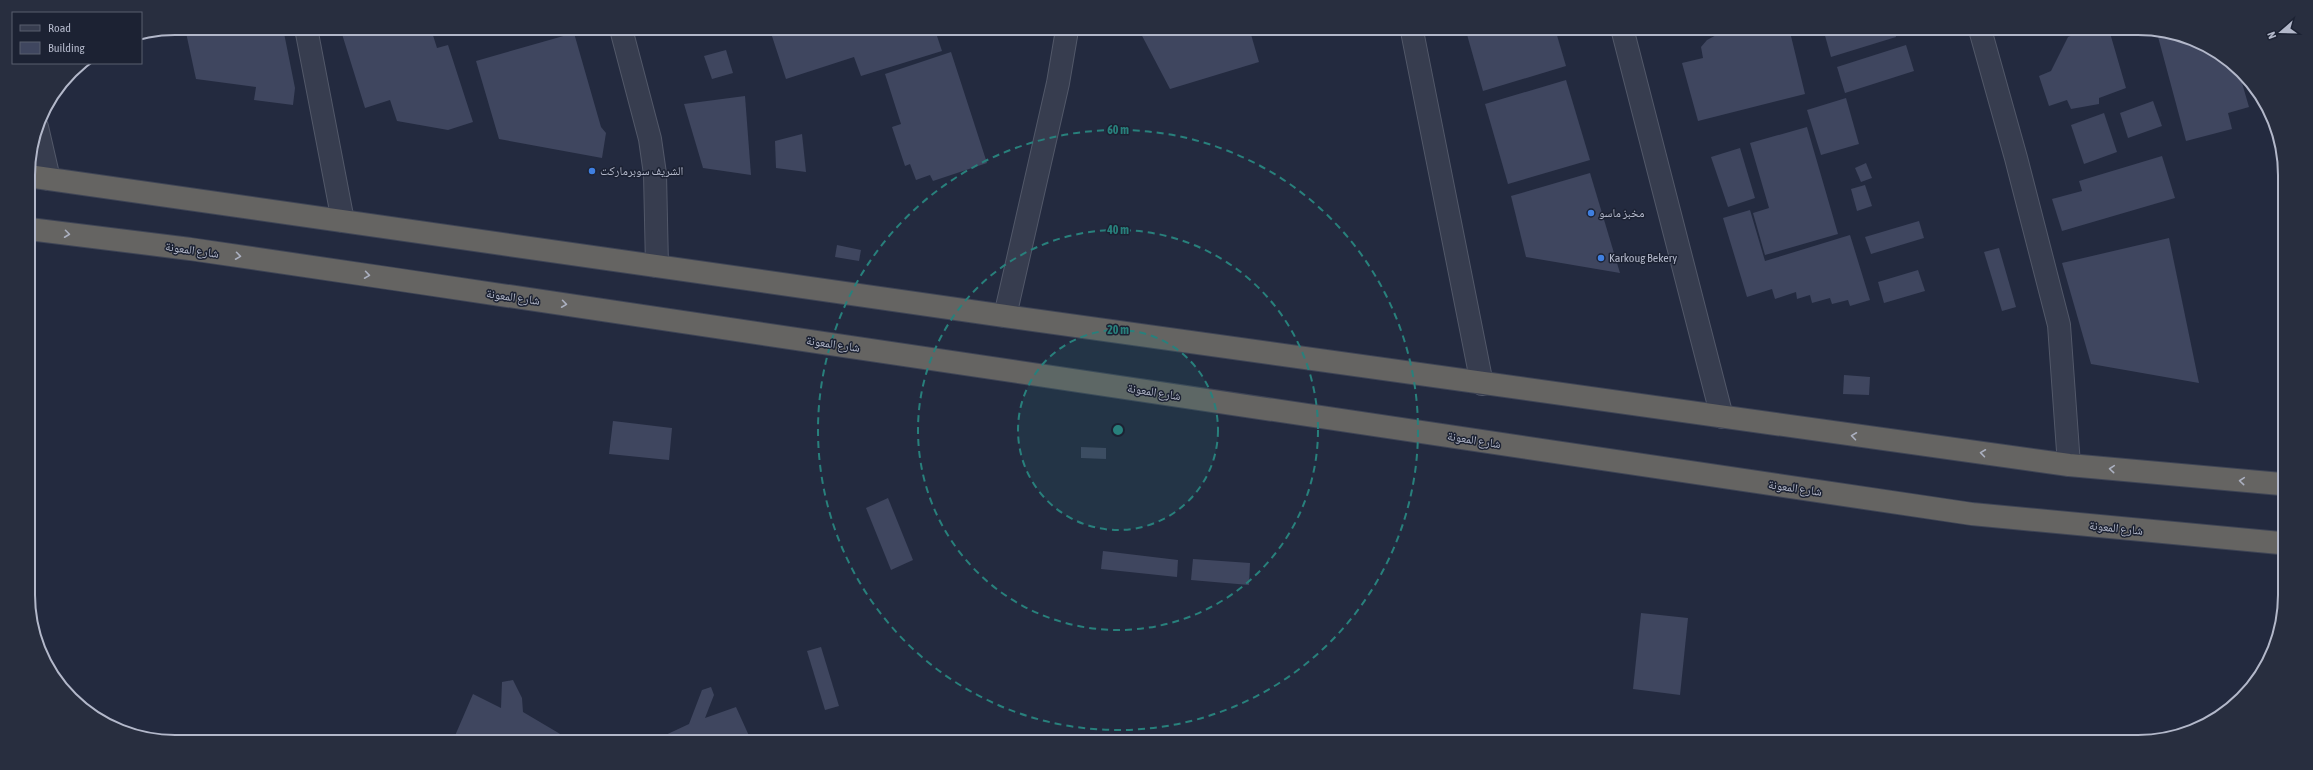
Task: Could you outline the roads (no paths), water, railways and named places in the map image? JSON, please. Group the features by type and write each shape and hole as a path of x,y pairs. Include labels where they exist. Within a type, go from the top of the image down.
{"highway":[{"path":"35,177 1722,418 2069,465 2278,484"},
{"name":"شارع المعونة","path":"35,230 190,249 1964,513 2278,543"}],"street":[{"path":"307,35 343,220"},
{"path":"623,35 650,139 655,174 657,266"},
{"path":"1005,316 1058,83 1066,35"},
{"path":"1413,35 1482,384"},
{"path":"1624,35 1722,418"},
{"path":"1982,35 2018,165 2058,325 2069,465"},
{"path":"40,139 50,179"}],"place":[{"name":"الشريف سوبرماركت","path":"592,171"},
{"name":"مخبز ماسو","path":"1591,213"},
{"name":"Karkoug Bekery","path":"1601,258"}]}
